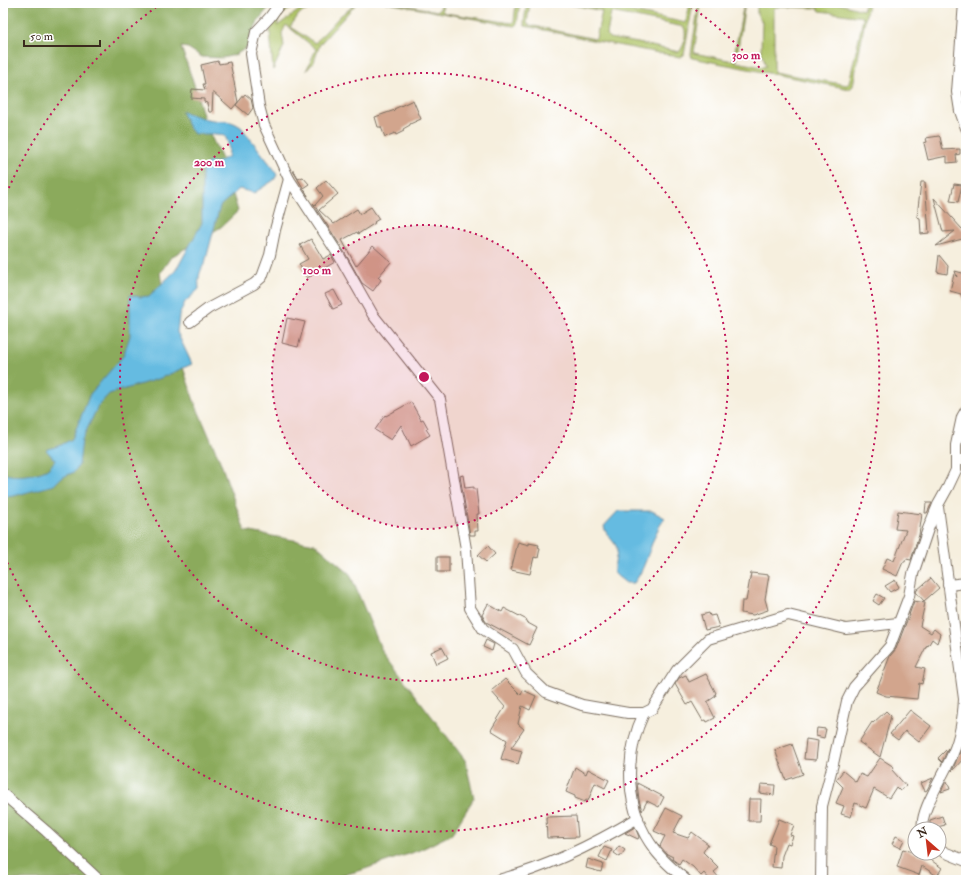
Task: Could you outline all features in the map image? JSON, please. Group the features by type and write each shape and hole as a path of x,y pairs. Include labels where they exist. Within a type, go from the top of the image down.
{"street":[{"path":"280,3 270,17 256,32 251,54 259,106 264,125 289,179 340,257 373,315 440,400 466,550 470,608 483,629 513,649 526,673 546,692 582,705 628,713 644,713 652,709 677,670 708,639 788,615 846,629 898,623"},
{"path":"964,3 957,92 960,111 966,128"},
{"path":"190,322 209,308 254,284 262,277 270,255 275,230 289,179"},
{"path":"821,880 822,806 847,701 854,687 890,646 909,596 913,574 928,529 938,505 956,470 956,445 962,417 966,410"},
{"path":"923,821 924,813 954,753 962,723 964,699 938,505"},
{"path":"948,585 966,582"},
{"path":"644,713 638,725 629,767 633,804 642,830 655,850 670,867 686,880"},
{"path":"3,794 99,880"},
{"path":"498,880 564,858 605,838 638,818"},
{"path":"947,853 966,861"}],"green space":[{"path":"3,3 273,3 258,22 254,31 251,45 235,55 222,58 202,57 188,48 181,47 195,87 206,126 223,161 238,211 221,227 171,257 160,273 167,318 194,401 220,461 245,531 315,544 350,574 382,651 465,760 474,798 452,834 420,850 362,870 325,880 3,880"},
{"path":"285,3 301,3 289,9 282,15 277,26 302,8 312,3 321,3 316,7 300,13 290,27 315,43 341,15 351,8 354,3 357,3 320,44 314,62 306,71 316,49 286,25 282,33 284,46 273,70 270,31 271,23"},
{"path":"387,3 395,3 437,11 440,9 441,3 443,3 442,11 445,13 512,23 514,21 516,3 520,3 517,24 514,26"},
{"path":"527,3 530,3 527,23 529,25 595,39 602,11 563,3 578,3 602,8 603,3 612,3 611,7 686,23 690,3 693,3 684,55 680,57 525,26 524,22","holes":["611,12 684,27 684,40 679,52 609,38 607,34"]},
{"path":"699,3 701,3 694,53 733,61 745,3 736,62 762,67 766,66 761,50 762,22 757,14 757,3 836,3 863,10 865,3 868,3 853,86 850,89 692,58 691,54","holes":["776,7 818,8 820,11 863,17 849,83 847,85 774,72 774,9"]}],"water":[{"path":"181,111 205,119 237,124 274,169 277,175 274,180 254,193 239,189 220,206 205,263 199,275 199,289 185,302 179,316 177,332 192,364 161,378 109,394 98,406 82,440 79,465 74,472 61,478 54,485 14,496 3,497 3,473 7,475 24,475 46,470 55,460 46,450 61,445 72,439 90,394 123,356 130,336 130,295 140,297 149,296 175,271 202,223 202,168 209,162 215,163 228,157 229,146 224,135 194,134 188,126"},
{"path":"618,511 652,511 665,518 656,534 643,568 634,583 626,583 614,572 617,548 606,532 604,526"}],"building":[{"path":"218,61 219,64 230,62 238,102 232,109 213,92 212,112 209,112 207,103 204,102 204,99 191,98 192,89 205,90 201,65"},
{"path":"245,94 251,99 253,108 248,115 236,105"},
{"path":"413,100 421,119 410,124 403,129 404,131 396,135 395,133 385,137 381,127 378,127 375,117 395,110 394,109"},
{"path":"939,136 943,150 960,149 960,154 956,155 957,162 947,163 947,156 928,160 924,143 927,142 926,138"},
{"path":"293,171 298,179 303,177 309,184 303,188"},
{"path":"326,180 338,194 319,210 334,224 357,209 360,214 371,207 379,219 358,234 357,232 342,240 356,266 373,246 391,262 378,277 381,280 373,291 362,283 313,203 315,205 323,196 317,188"},
{"path":"921,182 925,182 929,233 921,234 920,218 917,217"},
{"path":"954,184 962,185 958,202 950,201"},
{"path":"934,198 962,229 966,227 966,238 936,246 955,231 943,232"},
{"path":"311,239 323,259 331,255 335,262 307,278 299,264 308,259 300,245"},
{"path":"939,255 948,266 947,274 937,272"},
{"path":"955,271 966,274 966,301 964,302 961,294 950,291 954,274 957,277"},
{"path":"334,290 342,305 333,309 325,294"},
{"path":"287,318 305,322 298,347 282,343"},
{"path":"411,402 421,420 423,419 428,428 426,429 430,435 411,446 401,425 391,440 375,430 385,415 386,416"},
{"path":"463,475 465,488 474,487 474,490 476,489 479,514 477,514 478,531 475,531 475,535 470,535 460,476"},
{"path":"926,503 932,503 927,513 925,513"},
{"path":"898,511 922,514 919,535 911,560 906,559 905,562 903,562 897,576 882,569 887,558 894,561 906,530 895,529"},
{"path":"518,542 529,545 529,543 539,545 538,547 540,548 538,558 534,557 530,574 511,570"},
{"path":"488,546 495,554 486,562 478,555"},
{"path":"437,557 449,557 449,572 437,572"},
{"path":"751,573 769,575 765,599 768,610 753,615 741,613 742,601 746,601"},
{"path":"931,578 939,588 924,601 916,592"},
{"path":"895,580 899,587 890,592 885,586"},
{"path":"877,594 884,598 879,605 873,601"},
{"path":"914,601 925,603 920,626 931,633 934,629 940,634 937,643 932,639 928,646 927,645 916,667 925,669 922,684 919,683 917,699 886,696 876,692 890,656 896,649"},
{"path":"488,604 502,612 504,608 527,620 526,622 537,628 529,645 486,622 482,615"},
{"path":"709,613 710,616 715,615 719,627 705,630 701,615"},
{"path":"486,640 494,644 492,651 483,647"},
{"path":"442,647 448,658 436,664 431,652"},
{"path":"706,674 716,693 716,696 707,702 715,718 707,722 706,720 703,721 692,702 687,705 675,684 679,678 686,675 689,682"},
{"path":"505,679 521,695 523,690 536,696 530,710 522,706 518,724 524,729 511,748 522,751 518,764 501,759 507,740 491,730 505,707 491,691"},
{"path":"910,710 931,726 919,742 905,731 898,740 890,734"},
{"path":"886,711 891,716 880,757 859,742 872,722 873,723"},
{"path":"817,728 826,729 824,738 816,736"},
{"path":"806,739 818,741 816,760 804,759"},
{"path":"964,742 966,744 966,756 952,771"},
{"path":"792,744 803,774 786,780 775,750"},
{"path":"948,748 944,758 942,762 938,758"},
{"path":"880,758 894,767 892,770 906,786 900,791 896,787 889,798 874,789 866,808 855,803 851,817 841,814 844,806 836,803 843,787 836,780 843,771 856,782 860,774 867,777"},
{"path":"575,767 586,774 588,769 609,780 605,788 595,783 588,801 586,800 585,802 566,792"},
{"path":"933,778 927,790 925,791 921,783"},
{"path":"947,781 950,789 941,792 945,783"},
{"path":"637,783 664,797 659,807 647,801 642,811"},
{"path":"761,784 775,785 774,795 760,793"},
{"path":"749,799 761,799 760,821 748,821"},
{"path":"666,808 682,816 673,833 688,838 692,832 708,844 703,852 719,868 714,872 721,880 710,880 704,873 701,876 693,867 682,859 679,864 660,846 665,836 654,831"},
{"path":"576,816 578,837 547,838 546,817"},
{"path":"942,816 944,821 930,821"},
{"path":"779,819 794,825 790,835 793,836 790,844 787,843 782,856 781,868 772,867 774,846 769,844"},
{"path":"635,827 639,837 638,839 625,833"},
{"path":"896,836 904,840 900,848 892,844"},
{"path":"619,846 625,850 620,857 614,853"},
{"path":"604,847 612,850 607,861 599,857"},
{"path":"903,849 907,850 907,861 932,861 942,868 937,876 922,866 919,875 897,867"},
{"path":"588,859 603,864 601,872 586,868"}]}
